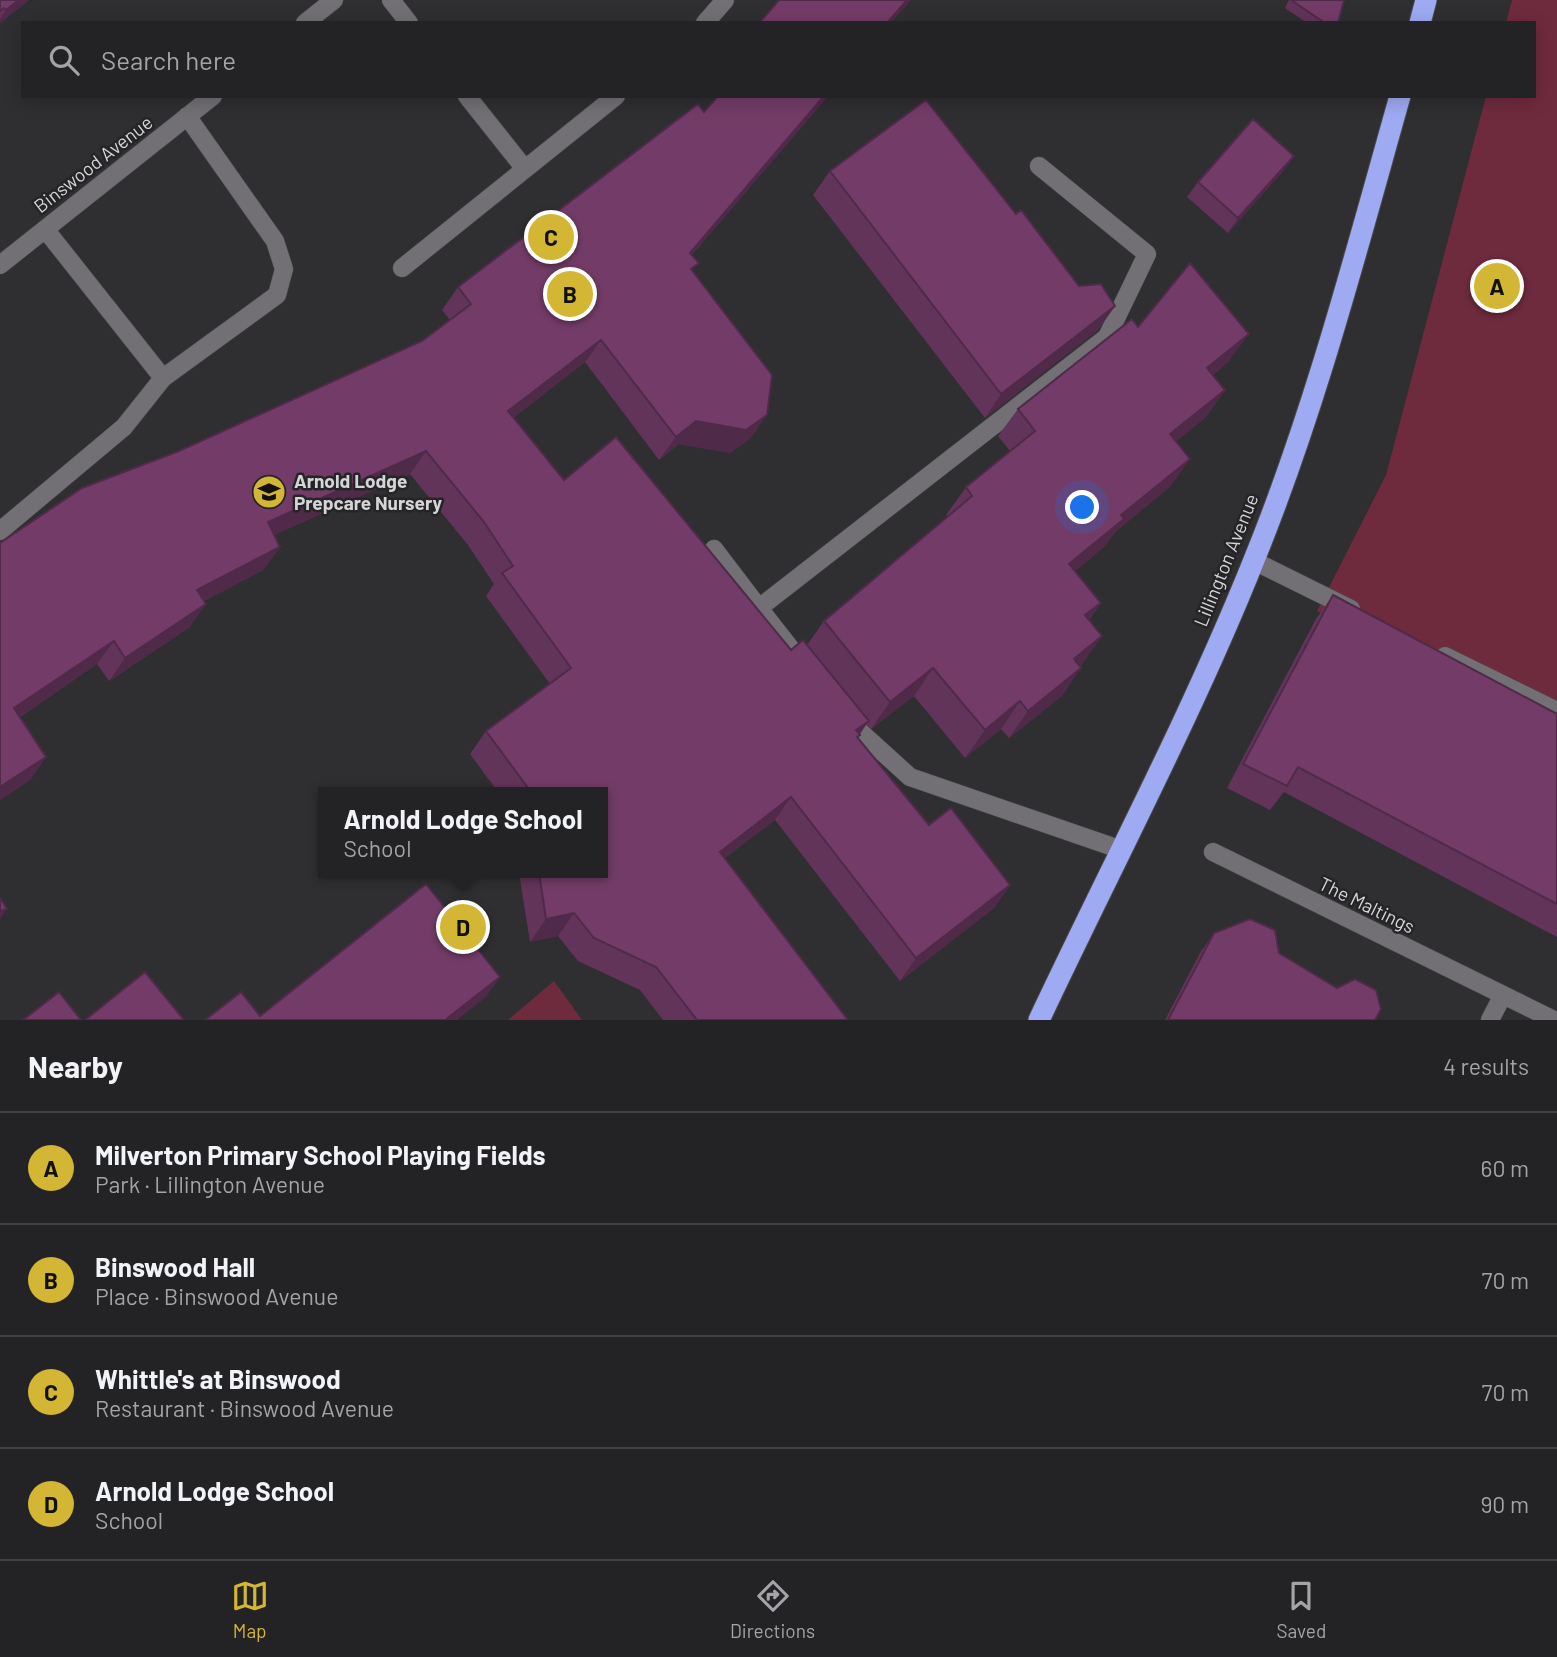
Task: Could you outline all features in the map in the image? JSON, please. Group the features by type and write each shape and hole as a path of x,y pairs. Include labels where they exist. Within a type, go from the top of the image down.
{"highway":[{"path":"1421,21 1426,0"},
{"name":"Lillington Avenue","path":"1039,1020 1122,850 1254,561 1318,380 1399,98"}],"street":[{"path":"308,21 334,0"},
{"path":"391,0 407,21"},
{"path":"707,21 725,0"},
{"name":"Binswood Avenue","path":"0,265 211,98"},
{"path":"469,98 525,169"},
{"path":"402,268 614,98"},
{"path":"0,531 124,427 163,378 277,295 284,269 275,241 187,117"},
{"path":"760,608 1107,337 1147,254 1039,166"},
{"path":"45,229 163,378"},
{"path":"714,549 819,685"},
{"path":"1254,561 1373,620"},
{"path":"1434,650 1557,711"},
{"path":"836,707 853,729 910,776 1122,850"},
{"name":"The Maltings","path":"1213,852 1554,1020"},
{"path":"1490,1020 1503,995"}],"shaded area":[{"path":"1512,0 1557,0 1557,732 1317,611 1386,475 1485,98 1536,98 1536,21 1507,21"},
{"path":"554,981 582,1020 508,1020"}],"building":[{"path":"0,0 19,0 6,10 4,8 0,11"},
{"path":"779,0 907,0 889,21 761,21"},
{"path":"1291,0 1344,0 1339,21 1322,21"},
{"path":"716,98 822,98 690,253 699,263 691,269 772,375 767,415 746,430 696,421 676,437 601,340 508,411 564,480 616,437 791,650 803,640 869,721 856,730 860,735 857,737 929,825 951,808 1010,885 916,958 791,797 720,852 848,1020 697,1020 656,967 594,938 574,913 546,919 540,878 608,878 608,787 527,787 486,731 571,668 502,573 513,566 484,522 426,451 268,522 280,547 197,590 206,604 125,658 114,641 14,708 46,757 0,787 0,543 82,488 179,451 422,341 471,304 458,287 698,104 704,112"},
{"path":"926,100 1016,214 1021,210 1079,286 1101,284 1115,306 1001,394 830,171"},
{"path":"1253,119 1294,156 1238,218 1198,182"},
{"path":"1190,263 1249,334 1207,368 1225,390 1170,434 1190,459 1121,515 1124,519 1069,564 1101,603 1085,615 1102,636 1074,659 1081,668 1028,711 1020,701 985,730 933,668 890,702 824,621 972,496 966,487 1035,431 1018,409 1132,319 1138,327"},
{"path":"1333,595 1557,714 1557,904 1298,767 1287,786 1243,764"},
{"path":"426,884 500,977 445,1020 205,1020 241,992 260,1016"},
{"path":"0,898 7,909 0,911"},
{"path":"1250,919 1275,930 1279,953 1337,988 1355,979 1376,990 1381,1009 1375,1020 1168,1020 1214,933"},
{"path":"145,972 184,1020 85,1020"},
{"path":"59,992 81,1020 23,1020"}],"place":[{"name":"Whittle's at Binswood","path":"551,237"},
{"name":"Milverton Primary School Playing Fields","path":"1497,286"},
{"name":"Binswood Hall","path":"570,294"},
{"name":"Arnold Lodge Prepcare Nursery","path":"269,492"},
{"name":"Arnold Lodge School","path":"463,927"}]}
